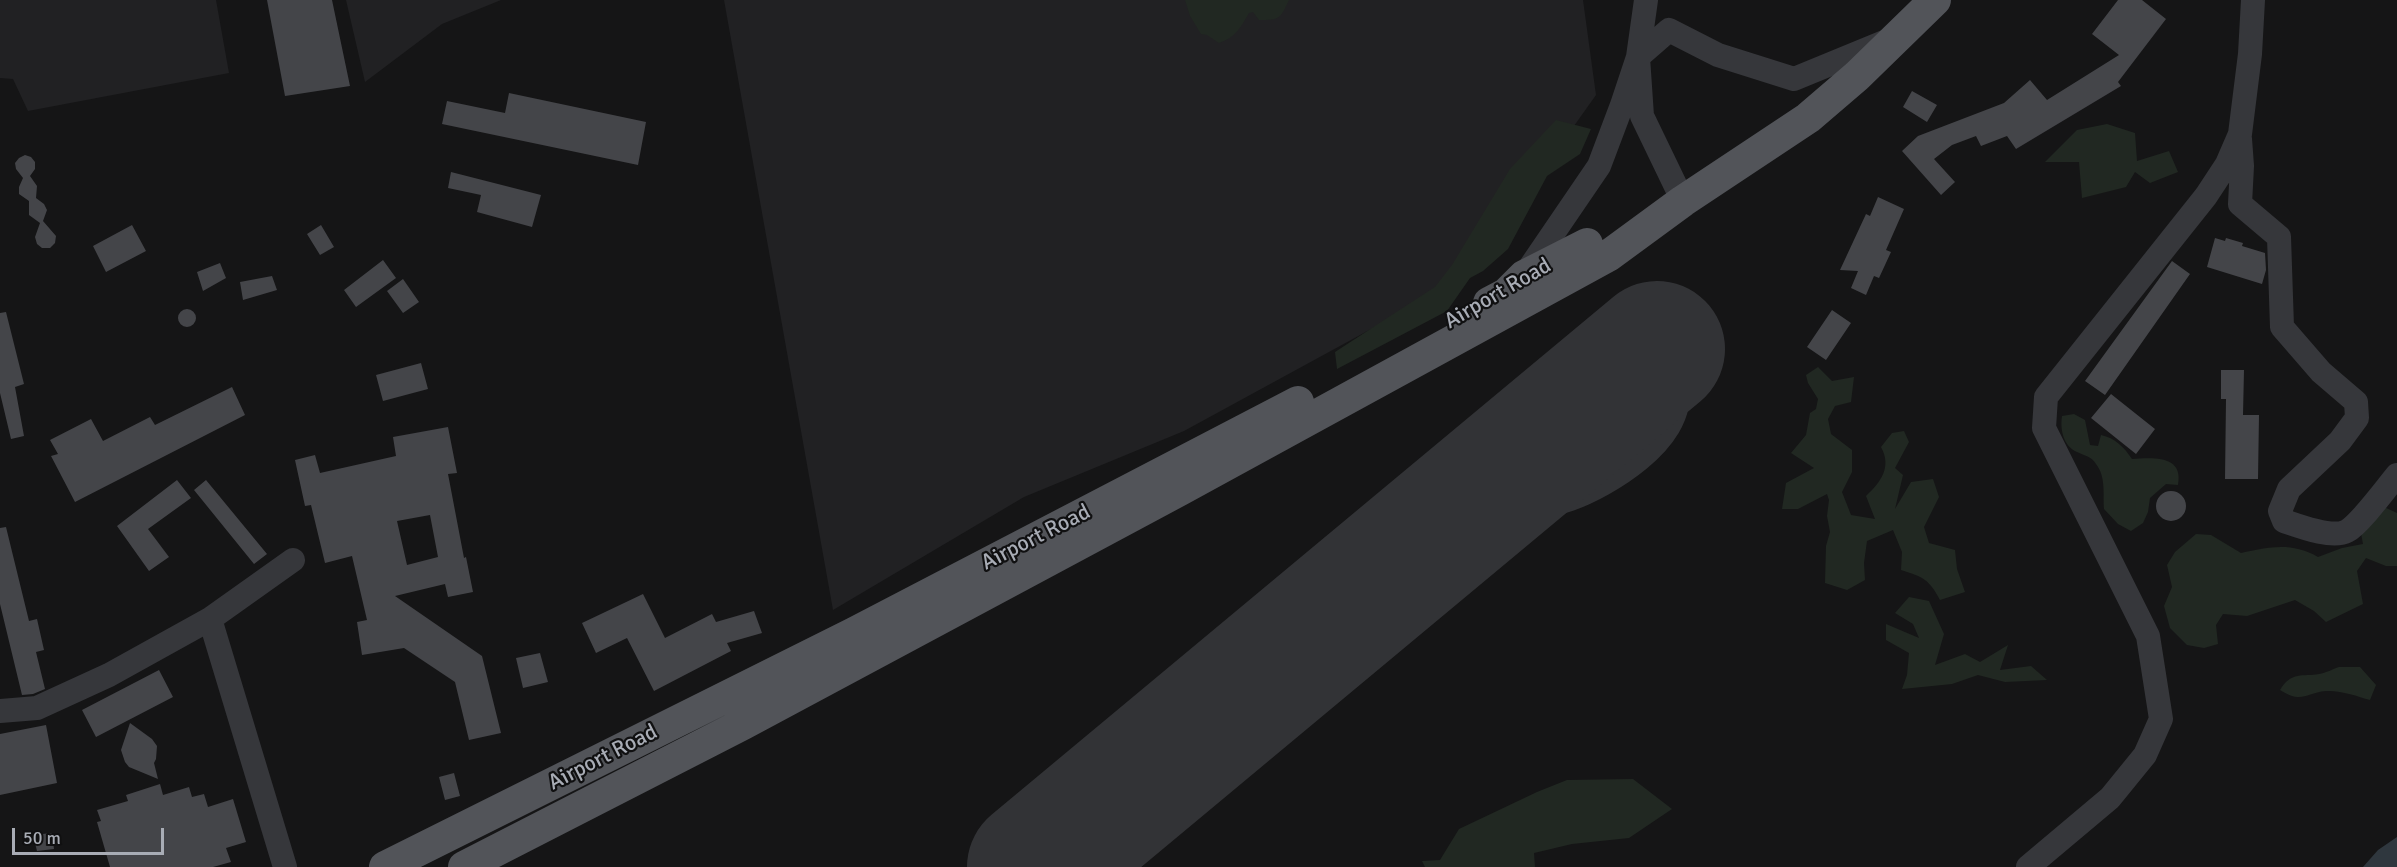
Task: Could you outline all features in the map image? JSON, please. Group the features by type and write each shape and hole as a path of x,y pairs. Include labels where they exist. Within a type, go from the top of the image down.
{"main road":[{"name":"Airport Road","path":"464,867 742,724 1180,490 1608,256 1683,201 1808,118 1857,76 1935,0"},
{"name":"Airport Road","path":"385,867 864,627 1506,294 1524,276 1597,238 1683,201"}],"street":[{"path":"1524,276 1599,166 1638,57 1646,0"},
{"path":"2253,0 2250,54 2240,134 2242,166 2240,204 2279,237 2282,327 2320,372 2356,402 2357,418 2340,441 2289,489 2280,511 2284,521 2323,532 2347,531 2371,507 2397,475"},
{"path":"1638,57 1669,30 1718,55 1794,79 1822,70 1900,35"},
{"path":"1638,57 1642,116 1683,201"},
{"path":"2028,867 2110,798 2145,755 2161,719 2148,636 2044,428 2046,397 2206,196 2227,164 2240,134"},
{"path":"0,711 37,708 108,675 210,618 293,560"},
{"path":"210,618 285,867"}],"shaded area":[{"path":"0,0 216,0 229,73 28,111 13,79 0,78"},
{"path":"346,0 501,0 442,24 365,82"},
{"path":"724,0 1583,0 1596,95 1510,216 1450,286 1184,431 1024,497 833,610"},
{"path":"1185,0 1289,0 1281,15 1275,19 1259,20 1253,12 1249,13 1233,35 1219,43 1201,34 1190,16"},
{"path":"1556,120 1591,129 1580,154 1547,176 1508,249 1483,271 1470,278 1447,311 1337,369 1335,352 1435,287 1452,265 1510,169"},
{"path":"2107,124 2135,133 2137,161 2169,151 2178,172 2150,183 2135,172 2126,187 2082,198 2079,162 2045,162 2077,130"},
{"path":"1818,367 1832,381 1854,377 1851,402 1835,406 1828,419 1831,434 1852,450 1852,472 1842,492 1851,515 1875,519 1866,496 1880,480 1885,468 1881,447 1892,433 1904,431 1909,442 1895,468 1903,475 1895,509 1911,482 1933,479 1939,497 1924,527 1929,543 1955,550 1957,569 1965,592 1940,600 1925,580 1901,570 1902,552 1893,530 1867,541 1864,563 1865,580 1847,590 1825,583 1826,546 1830,532 1827,494 1798,509 1782,509 1786,483 1814,468 1791,453 1806,435 1810,413 1816,409 1818,399 1806,375"},
{"path":"2074,414 2085,420 2090,445 2098,446 2101,435 2119,444 2132,459 2164,460 2176,468 2179,475 2178,485 2166,484 2150,498 2148,512 2143,523 2131,531 2118,524 2104,509 2103,480 2094,461 2068,446 2062,432 2062,416"},
{"path":"2384,507 2397,513 2397,566 2386,566 2366,558 2357,571 2363,604 2326,622 2314,611 2295,600 2247,616 2223,614 2216,625 2218,644 2204,648 2187,645 2170,628 2164,606 2172,587 2167,565 2175,552 2196,534 2211,535 2241,553 2280,547 2299,549 2318,557 2342,548 2363,544 2360,528"},
{"path":"1909,597 1929,601 1944,634 1935,665 1965,654 1980,662 2008,645 2000,670 2031,666 2047,680 2005,682 1978,675 1952,684 1902,689 1907,675 1909,653 1886,640 1886,624 1919,638 1913,624 1895,613"},
{"path":"2339,667 2360,667 2376,685 2370,700 2331,691 2299,697 2280,690 2293,677 2322,673"},
{"path":"1633,779 1672,809 1629,838 1572,844 1534,853 1535,867 1425,867 1422,861 1440,860 1459,829 1567,780"},
{"path":"2397,837 2397,867 2363,867 2378,850"}],"building":[{"path":"267,0 332,0 350,86 285,96"},
{"path":"2118,0 2142,0 2166,19 2118,82 2121,86 2016,149 2007,136 1981,146 1976,136 1952,145 1934,159 1955,182 1941,195 1902,151 1918,136 2004,103 2030,80 2047,100 2119,55 2092,34"},
{"path":"1912,91 1937,105 1927,122 1903,107"},
{"path":"509,93 646,122 638,165 442,124 447,101 505,113"},
{"path":"25,155 31,157 35,162 35,169 30,176 37,186 36,198 44,204 47,210 43,221 56,236 55,243 50,248 42,248 37,244 35,237 40,223 29,215 29,201 19,194 23,178 16,169 15,163"},
{"path":"451,172 541,195 532,227 477,212 481,195 448,188"},
{"path":"1878,197 1904,209 1886,250 1891,252 1879,278 1874,276 1866,295 1851,288 1858,271 1840,270 1866,214 1870,216"},
{"path":"132,225 146,251 106,272 93,246"},
{"path":"321,225 334,247 320,255 307,234"},
{"path":"2215,238 2225,241 2226,238 2243,243 2242,246 2265,253 2266,270 2262,284 2207,267"},
{"path":"383,260 396,278 356,307 344,290"},
{"path":"2172,261 2190,274 2105,395 2085,381"},
{"path":"220,263 226,278 203,291 197,272"},
{"path":"272,276 277,290 243,300 240,282"},
{"path":"403,279 419,302 403,313 387,291"},
{"path":"187,309 193,312 196,318 193,324 187,327 181,324 178,318 181,312"},
{"path":"1832,310 1851,323 1826,360 1807,347"},
{"path":"6,312 24,384 15,387 24,436 11,439 0,393 0,313"},
{"path":"421,363 428,389 383,401 376,375"},
{"path":"2221,370 2244,370 2243,415 2259,415 2258,479 2225,479 2226,399 2221,399"},
{"path":"232,387 245,415 75,502 51,456 58,454 50,440 91,419 103,441 150,417 155,425"},
{"path":"2111,394 2155,429 2136,454 2091,418"},
{"path":"448,427 457,473 448,474 473,592 448,597 445,584 395,596 482,656 501,733 469,740 455,682 404,648 362,655 357,622 367,620 352,556 325,563 311,505 305,506 295,460 315,455 320,473 396,456 393,437","holes":["430,515 438,557 407,565 397,521"]},
{"path":"177,480 191,498 148,529 169,557 149,571 117,526"},
{"path":"206,480 267,554 254,564 194,490"},
{"path":"2171,491 2182,495 2186,506 2182,517 2171,521 2160,517 2156,506 2160,495"},
{"path":"6,527 29,621 37,619 44,650 36,652 45,689 33,694 22,695 0,604 0,528"},
{"path":"643,594 665,638 712,614 716,622 754,611 762,633 727,643 731,651 654,691 627,638 596,653 582,623"},
{"path":"540,653 548,682 523,688 516,658"},
{"path":"159,670 173,697 96,737 82,710"},
{"path":"130,723 152,739 157,746 154,763 158,779 129,767 125,762 121,750"},
{"path":"46,725 57,783 0,795 0,734"},
{"path":"454,773 460,796 445,800 439,777"},
{"path":"160,784 163,795 189,787 192,797 204,794 208,807 233,799 246,842 226,848 231,862 213,867 110,867 97,822 101,821 97,810 128,801 126,795"},
{"path":"52,833 54,849 37,851 33,835"}],"taxiway":[{"path":"1438,532 1494,502 1556,488 1579,479 1596,471 1630,448 1655,419 1662,404 1662,388 1654,367 1646,359 1631,351 1614,349 1597,354 1587,365 1567,409 1536,450"}],"runway":[{"path":"1035,867 1657,349"}]}
